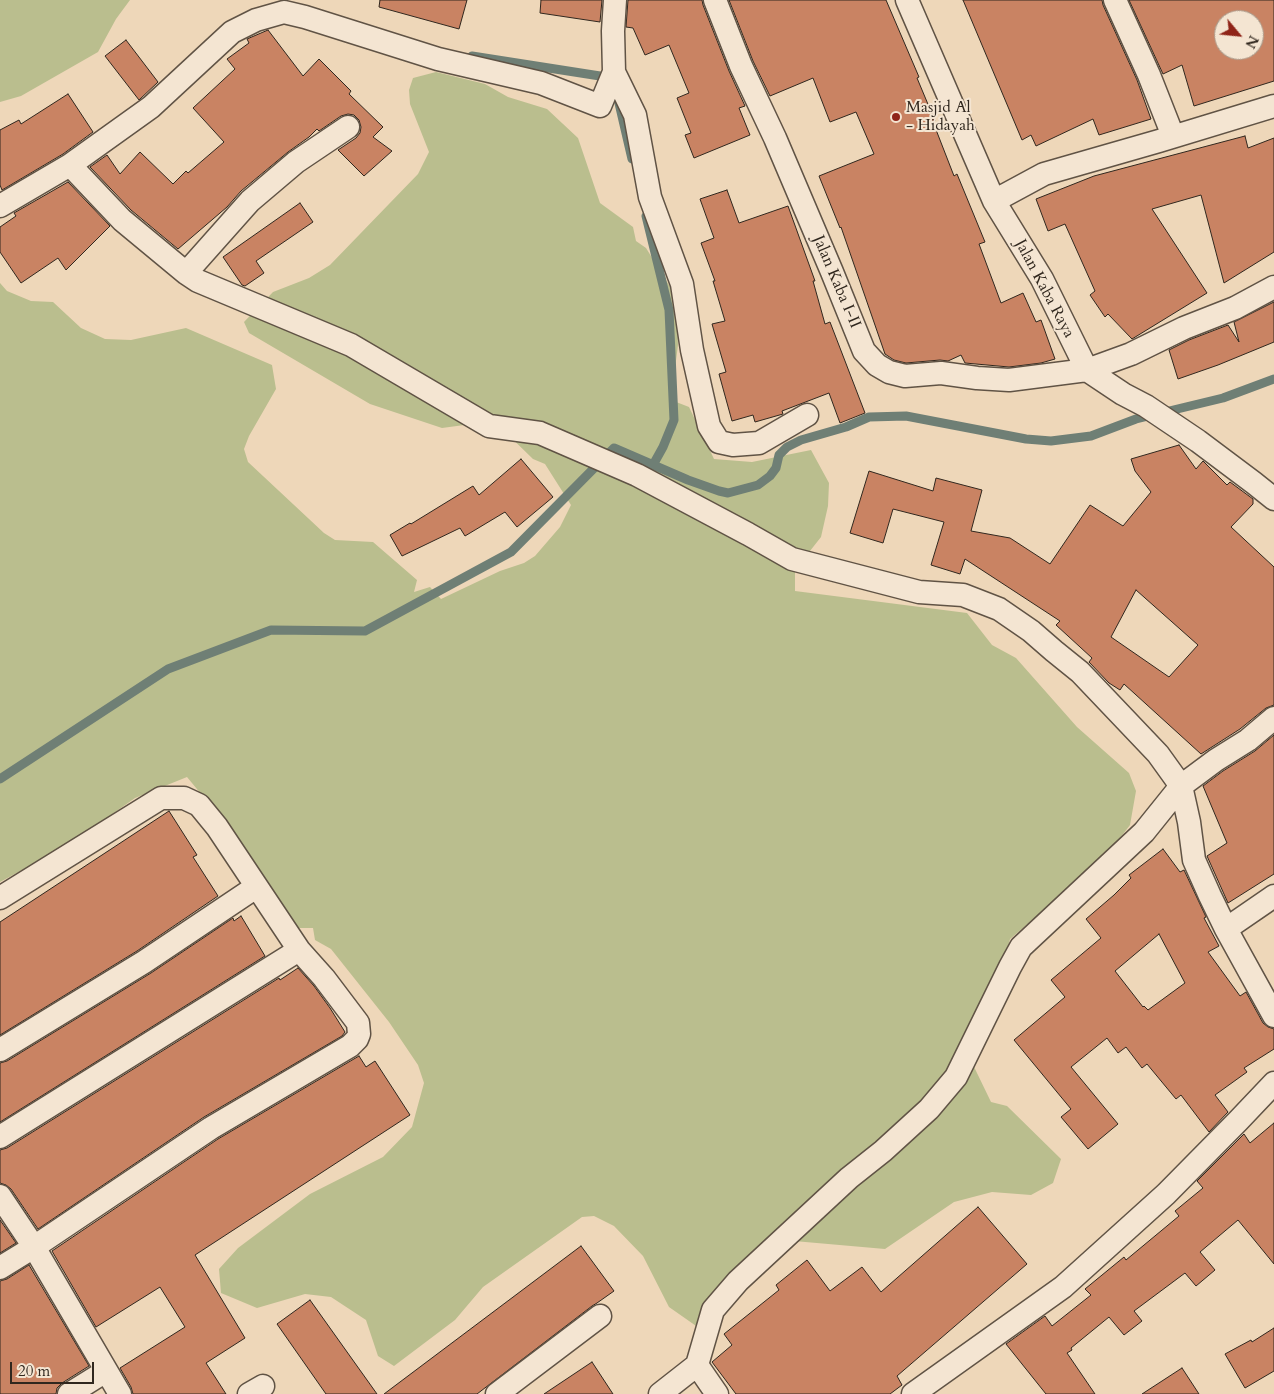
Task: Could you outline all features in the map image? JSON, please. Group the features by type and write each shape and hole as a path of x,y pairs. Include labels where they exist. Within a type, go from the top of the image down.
{"street":[{"path":"0,206 70,165 151,107 232,32 256,20 284,12 306,17 438,59 541,84 600,106 610,81 616,0"},
{"name":"Jalan Kaba I-II","path":"714,0 825,254 864,351 877,365 889,372 905,376 941,373 1008,380 1086,370 1131,354 1184,328 1235,308 1274,287"},
{"name":"Jalan Kaba Raya","path":"907,0 994,201 1042,279 1086,370"},
{"path":"1115,0 1149,75 1173,136"},
{"path":"610,81 635,115 650,197 682,284 692,350 709,426 719,442 733,445 759,443 808,415"},
{"path":"994,201 1044,174 1274,106"},
{"path":"186,273 250,201 296,162 348,127"},
{"path":"70,165 122,220 198,281 352,346 489,426 540,433 637,475 740,529 792,559 919,592 963,595 999,609 1031,631 1080,672 1158,754 1181,786 1189,822 1194,860 1226,929 1274,1016"},
{"path":"1086,370 1146,406 1198,441 1274,500"},
{"path":"660,1394 697,1365 713,1310 738,1281 849,1178 883,1151 929,1109 956,1077 1021,947 1144,832 1181,786 1216,760 1248,740 1274,718"},
{"path":"0,898 161,798 184,798 199,805 217,827 300,950 324,978 358,1024 359,1034 350,1046 212,1128 0,1268"},
{"path":"0,1050 144,962 256,887"},
{"path":"1226,929 1274,896"},
{"path":"0,1137 300,950"},
{"path":"913,1394 1063,1287 1166,1194 1274,1082"},
{"path":"0,1196 34,1247 120,1394"},
{"path":"497,1394 600,1316"},
{"path":"697,1365 717,1394"},
{"path":"69,1394 106,1371"}],"green space":[{"path":"0,0 130,0 116,19 98,52 21,96 0,102"},
{"path":"436,72 485,84 508,97 547,109 578,138 600,203 633,227 636,241 646,248 677,298 678,345 671,400 689,407 714,459 752,462 811,450 829,483 828,506 821,537 795,570 795,591 967,613 992,645 1016,658 1077,727 1129,773 1136,791 1130,825 1104,859 1010,939 1003,967 962,1042 991,1102 1007,1106 1061,1159 1053,1183 1031,1195 992,1192 954,1202 885,1249 794,1241 699,1328 669,1307 643,1256 614,1226 594,1216 582,1217 483,1287 455,1320 394,1366 378,1356 366,1320 331,1297 305,1294 257,1308 221,1293 219,1269 238,1248 310,1194 383,1157 412,1127 424,1083 418,1065 389,1022 331,949 315,940 313,928 294,928 206,800 187,777 135,798 70,844 0,882 0,283 7,291 31,301 53,302 81,328 105,339 131,340 186,328 272,365 276,389 249,436 244,449 248,462 324,533 335,540 373,542 417,580 414,592 430,587 441,599 500,571 524,563 535,556 560,527 571,505 545,464 533,459 494,421 442,428 370,404 249,333 244,322 273,292 309,278 330,265 418,174 429,152 410,104 409,90 413,78"}],"building":[{"path":"380,0 467,0 459,29 379,7"},
{"path":"541,0 602,0 600,22 540,13"},
{"path":"628,0 702,0 729,71 745,106 739,108 750,135 694,158 685,135 691,133 677,98 689,93 669,45 645,55 633,28 626,27"},
{"path":"729,0 886,0 919,77 917,78 935,121 933,122 954,176 957,174 985,242 979,244 1001,303 1023,293 1036,322 1041,320 1055,359 1041,363 1009,367 965,363 961,355 948,361 906,363 894,360 885,354 841,227 819,176 874,154 856,112 830,122 813,78 770,96 753,61"},
{"path":"963,0 1102,0 1137,80 1151,119 1099,135 1093,119 1036,146 1031,135 1022,140"},
{"path":"1129,0 1274,0 1274,81 1194,106 1182,65 1163,74"},
{"path":"268,30 303,76 319,59 351,91 349,94 383,127 373,137 392,151 364,176 338,150 356,138 360,133 359,120 354,115 341,116 319,131 317,129 288,152 241,191 227,207 178,249 131,210 90,167 107,155 120,174 140,152 173,184 186,171 188,173 224,142 193,108 235,69 227,59 249,43 247,39"},
{"path":"126,40 158,82 139,100 105,56"},
{"path":"68,94 93,132 63,154 2,190 0,185 0,130 19,120 21,124"},
{"path":"1245,136 1248,148 1274,138 1274,252 1224,283 1201,195 1152,209 1207,293 1132,339 1108,314 1105,317 1090,295 1095,291 1065,224 1048,231 1036,199 1094,176"},
{"path":"68,182 110,226 66,270 58,258 21,283 0,252 0,227 16,216 14,213"},
{"path":"727,190 739,223 788,206 815,281 813,281 825,324 830,322 865,413 840,423 829,393 782,411 783,414 755,422 753,415 732,421 719,374 726,372 712,324 725,321 713,281 715,281 701,243 714,238 700,199"},
{"path":"300,203 313,222 256,261 264,273 245,286 242,285 223,257"},
{"path":"1274,302 1274,342 1178,379 1169,350 1228,325 1239,342 1234,322"},
{"path":"1179,445 1196,469 1203,461 1227,485 1230,482 1253,499 1253,504 1231,527 1274,567 1274,705 1266,708 1240,729 1201,754 1124,684 1120,690 1109,683 1089,662 1092,658 1056,625 1060,621 965,559 960,574 931,565 944,522 893,509 883,543 850,533 869,471 933,491 936,478 982,490 971,531 1010,538 1050,564 1090,505 1123,526 1151,492 1135,471 1131,459","holes":["1136,590 1198,645 1169,677 1111,637"]},
{"path":"521,459 553,497 517,527 505,512 465,536 460,528 402,556 390,535 473,486 479,495"},
{"path":"1274,735 1274,874 1228,903 1207,856 1227,843 1203,786 1255,751"},
{"path":"169,811 197,855 193,857 218,896 137,951 0,1035 0,922"},
{"path":"1163,849 1180,872 1184,870 1206,917 1204,918 1219,946 1208,952 1240,996 1246,992 1263,1023 1274,1029 1274,1049 1244,1068 1247,1072 1215,1095 1228,1112 1209,1132 1181,1095 1176,1099 1147,1064 1142,1068 1126,1047 1118,1053 1107,1038 1071,1067 1118,1124 1088,1149 1061,1117 1071,1109 1014,1040 1065,997 1051,980 1101,938 1086,919 1131,878 1129,875","holes":["1159,934 1185,983 1148,1010 1143,1007 1115,971"]},
{"path":"241,916 265,956 0,1122 0,1063 7,1061 151,973 233,918 234,921"},
{"path":"298,968 330,1008 345,1032 342,1036 204,1117 38,1229 11,1189 0,1183 0,1150 7,1148"},
{"path":"359,1056 366,1067 375,1061 410,1115 195,1255 245,1338 206,1363 226,1394 133,1394 120,1368 185,1327 160,1287 96,1327 52,1251 218,1139"},
{"path":"1274,1123 1274,1264 1238,1220 1200,1252 1215,1270 1196,1286 1185,1273 1134,1311 1142,1321 1124,1335 1109,1317 1071,1348 1072,1350 1067,1353 1095,1394 1046,1394 1006,1344 1045,1316 1052,1326 1091,1295 1085,1289 1124,1257 1126,1260 1179,1216 1175,1211 1203,1188 1197,1181 1244,1134 1250,1143"},
{"path":"978,1207 1027,1264 897,1376 902,1385 890,1394 736,1394 712,1362 732,1345 724,1334 779,1290 776,1285 807,1260 830,1291 862,1267 881,1292"},
{"path":"0,1220 16,1243 0,1253"},
{"path":"581,1246 614,1291 477,1394 384,1394"},
{"path":"29,1265 89,1366 62,1383 57,1388 56,1394 0,1394 0,1281 7,1279"},
{"path":"310,1300 377,1394 326,1394 277,1324"},
{"path":"1274,1328 1274,1371 1245,1388 1225,1354 1251,1340 1252,1342"},
{"path":"592,1362 613,1394 544,1394"},
{"path":"1182,1368 1199,1394 1142,1394"}],"waterway":[{"path":"472,56 600,76 609,84"},
{"path":"618,99 632,159"},
{"path":"646,216 669,310 674,420 653,465"},
{"path":"0,779 168,669 271,630 365,631 511,552 614,448 688,480 728,493 758,485 770,476 776,468 779,455 787,447 801,440 846,427 869,417 906,416 1026,439 1051,441 1091,436 1136,419 1223,398 1274,379"}],"place":[{"name":"Masjid Al - Hidayah","path":"896,117"}]}
